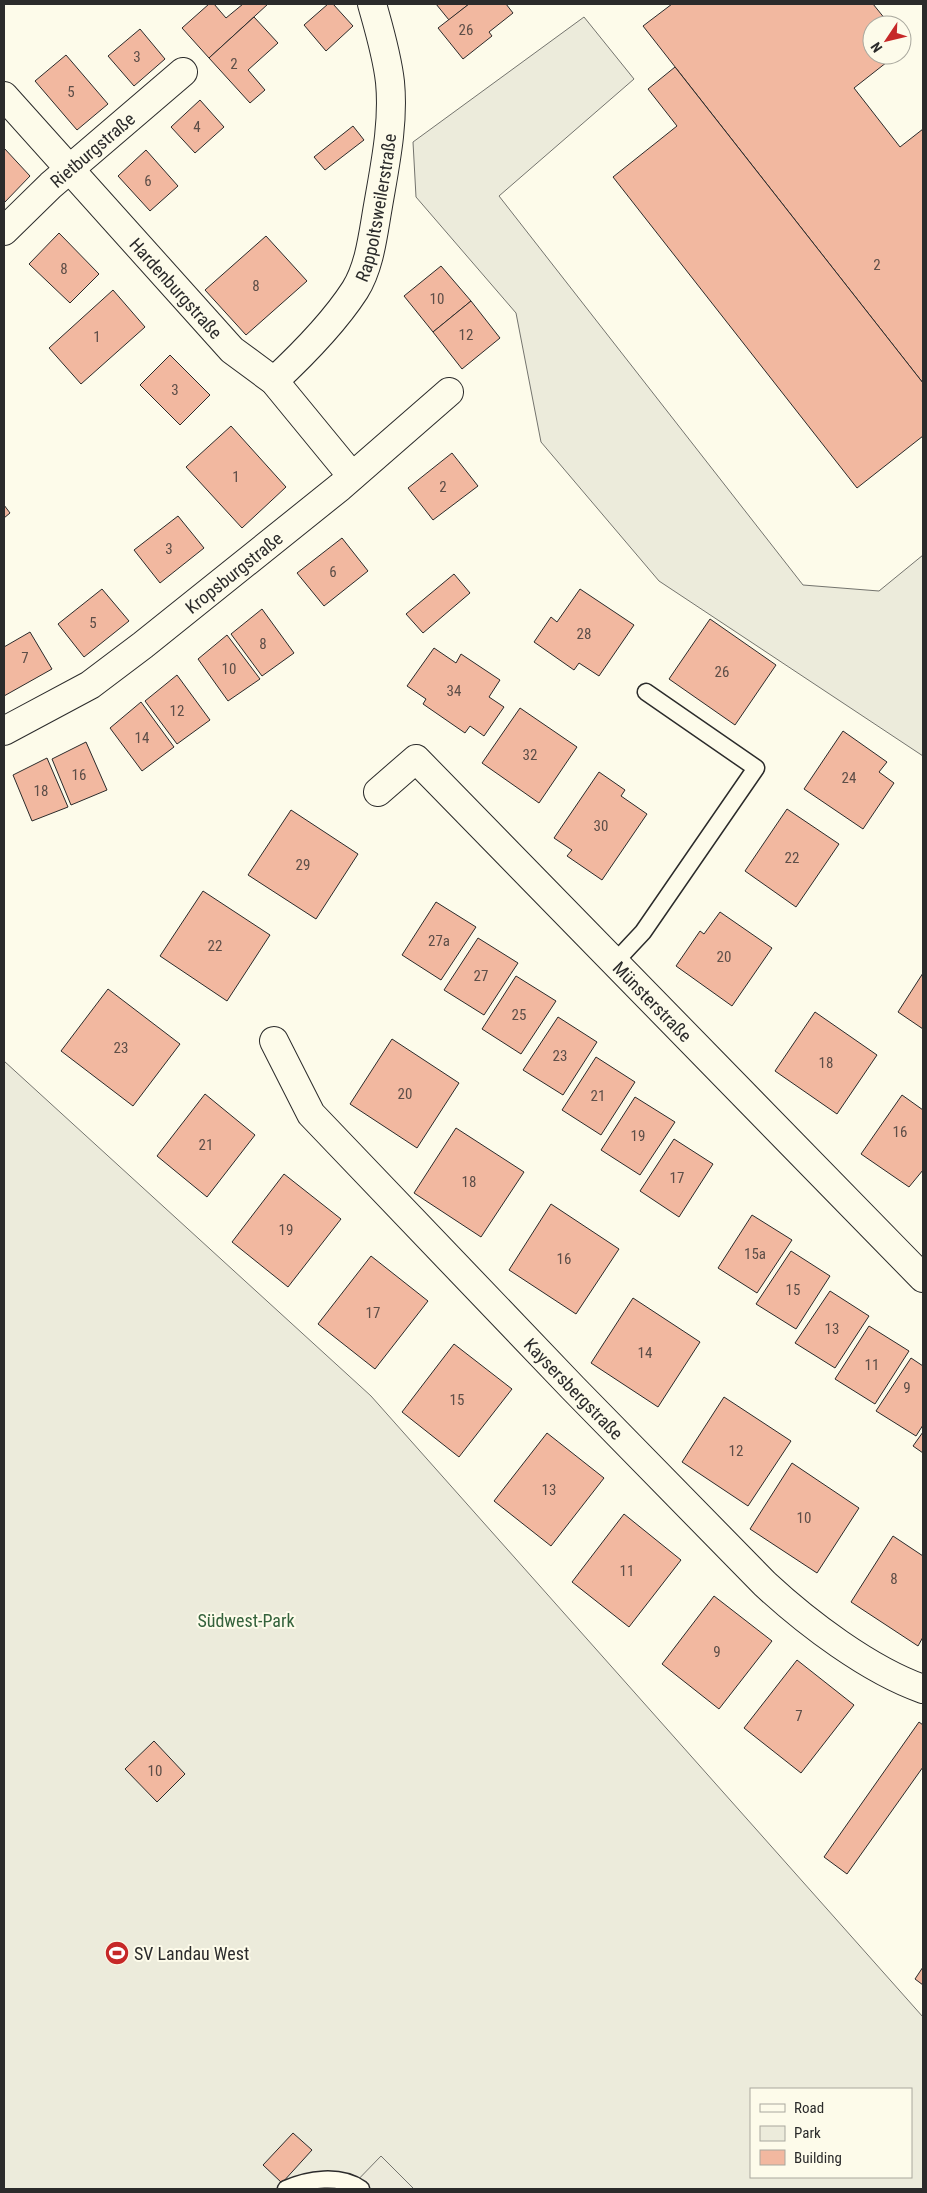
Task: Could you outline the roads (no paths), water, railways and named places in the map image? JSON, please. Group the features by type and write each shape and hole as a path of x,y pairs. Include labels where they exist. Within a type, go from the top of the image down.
{"street":[{"name":"Rappoltsweilerstraße","path":"274,382 340,311 356,289 370,255 388,150 391,107 390,80 372,4"},
{"name":"Rietburgstraße","path":"4,231 51,186 72,170 183,72"},
{"name":"Hardenburgstraße","path":"4,96 232,350 274,382 352,476"},
{"name":"Kropsburgstraße","path":"4,731 90,685 143,646 352,476 449,392"},
{"name":"Münsterstraße","path":"378,792 416,759 923,1278"},
{"name":"Kaysersbergstraße","path":"274,1041 311,1114 572,1388 765,1584 788,1605 865,1660 923,1689"}],"lane":[{"path":"614,963 643,932 756,768 646,692"},
{"path":"286,2189 298,2184 340,2180 361,2189"}],"place":[{"name":"SV Landau West","path":"117,1953"}],"park label":[{"name":"Südwest-Park","path":"246,1620"}]}
